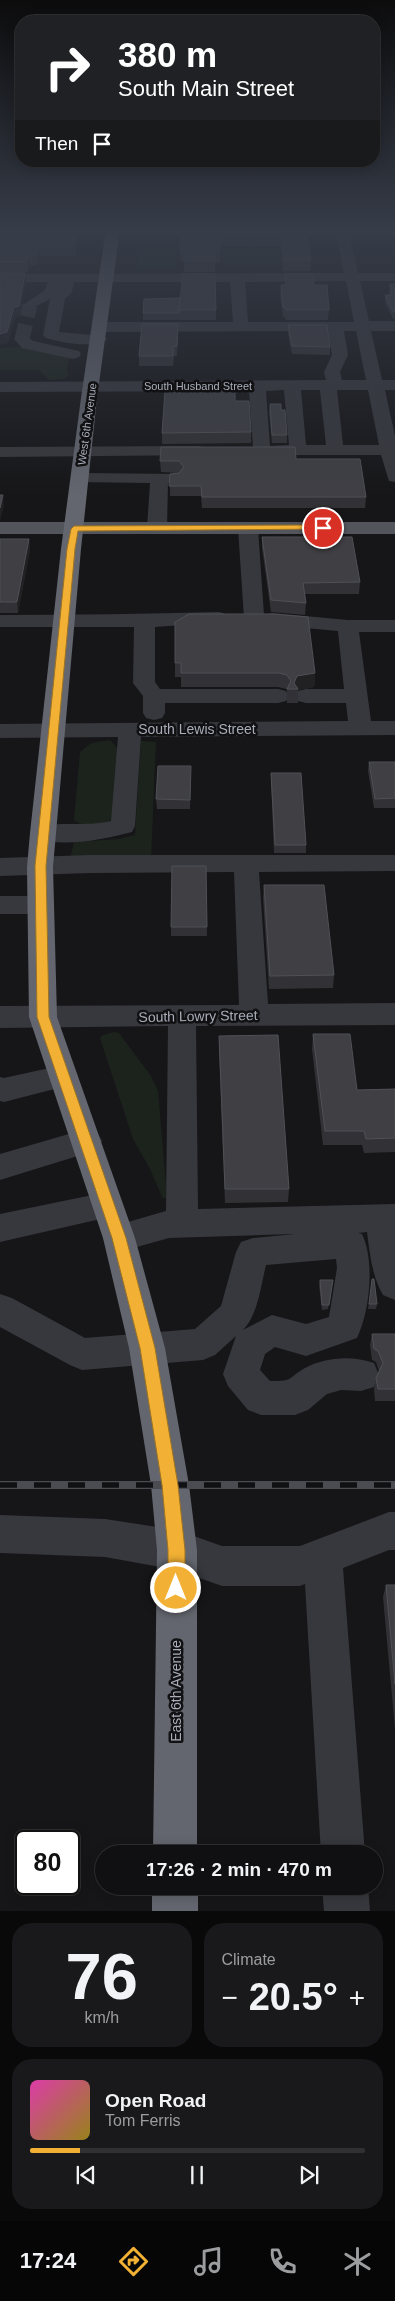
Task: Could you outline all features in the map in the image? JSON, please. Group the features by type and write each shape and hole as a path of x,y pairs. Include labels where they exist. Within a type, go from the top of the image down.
{"highway":[{"name":"West 6th Avenue","path":"74,529 102,318"},
{"name":"East 6th Avenue","path":"74,529 63,620 40,866 43,1017 119,1238 147,1348 170,1485 176,1550 175,1845"},
{"path":"175,1895 175,1911"}],"main road":[{"path":"0,528 395,528"}],"street":[{"path":"54,318 51,335 66,339 99,340 241,326 395,326"},
{"path":"241,318 241,326"},
{"path":"360,318 392,450 395,477"},
{"path":"335,326 340,356 332,372 335,450"},
{"path":"22,339 28,345 75,354 99,340"},
{"path":"340,356 370,355"},
{"name":"South Husband Street","path":"0,387 395,385"},
{"path":"257,386 262,451"},
{"path":"292,386 298,450"},
{"path":"244,451 392,450"},
{"path":"0,452 215,451"},
{"path":"80,478 166,478 157,528"},
{"path":"248,528 254,618"},
{"path":"0,621 63,620 109,622 145,619 254,618 348,626 395,626"},
{"path":"145,619 144,684 154,696 154,730"},
{"path":"348,626 360,728"},
{"path":"154,696 278,696"},
{"path":"306,696 356,696"},
{"name":"South Lewis Street","path":"0,731 395,728"},
{"path":"43,833 95,833 123,826 130,730"},
{"path":"246,863 254,1016"},
{"path":"0,866 395,863"},
{"path":"0,904 41,904"},
{"name":"South Lowry Street","path":"0,1017 395,1014"},
{"path":"182,1016 182,1224"},
{"path":"0,1088 4,1090 63,1076"},
{"path":"0,1167 86,1141"},
{"path":"0,1228 107,1205"},
{"path":"119,1238 170,1224 388,1218 391,1278 395,1285"},
{"path":"0,1309 82,1354 203,1344 236,1314 253,1252 350,1244 354,1268 345,1327 306,1340 272,1332 250,1344 241,1374 260,1398 294,1398 317,1380 340,1374 361,1375"},
{"path":"0,1534 105,1538 176,1550 222,1566 300,1566 389,1531 395,1531"},
{"path":"324,1557 342,1845"},
{"path":"346,1895 347,1911"}],"shaded area":[{"path":"24,347 70,356 67,370 69,375 63,379 49,380 39,370 0,370 0,348"},
{"path":"110,740 118,749 112,819 103,825 93,827 84,825 74,820 80,752 91,743"},
{"path":"141,741 156,742 151,860 70,859 74,842 119,839 135,835"},
{"path":"114,1032 119,1033 151,1076 158,1091 167,1197 163,1199 150,1169 133,1139 100,1038 103,1035"}],"building":[{"path":"0,318 11,318 7,332 0,334"},
{"path":"142,324 178,324 177,346 173,346 173,356 139,356"},
{"path":"288,325 327,325 330,347 292,346"},
{"path":"235,390 235,401 249,401 251,432 162,433 165,391"},
{"path":"270,404 281,404 281,410 285,410 287,435 272,435"},
{"path":"161,447 295,447 296,459 360,459 366,497 202,497 201,486 169,486 170,474 179,473 184,467 179,461 160,461"},
{"path":"0,495 3,495 0,508"},
{"path":"262,537 352,537 360,582 303,583 306,603 271,600"},
{"path":"0,539 29,539 17,602 0,602"},
{"path":"189,614 273,614 308,617 315,673 297,676 294,683 298,689 287,689 291,681 287,675 279,673 181,673 181,663 175,663 175,622"},
{"path":"369,762 395,762 395,798 375,799"},
{"path":"158,766 191,766 190,800 156,799"},
{"path":"271,773 301,773 306,845 275,845"},
{"path":"172,866 206,866 207,927 171,927"},
{"path":"264,885 324,885 334,975 270,976"},
{"path":"313,1034 350,1034 357,1090 395,1089 395,1138 366,1139 364,1131 325,1131"},
{"path":"278,1035 289,1189 225,1189 219,1036"},
{"path":"372,1279 374,1279 377,1304 369,1304"},
{"path":"320,1280 333,1280 329,1305 322,1305"},
{"path":"372,1334 395,1334 395,1389 378,1389 376,1378 383,1363 378,1351 374,1349"},
{"path":"386,1585 395,1585 395,1684"}],"tunnel":[{"path":"22,339 27,318"}],"railway":[{"path":"0,1485 395,1485"}],"route":[{"path":"176,1588 176,1550 170,1485 147,1348 119,1238 43,1017 40,866 71,549 74,529 323,528"}]}
